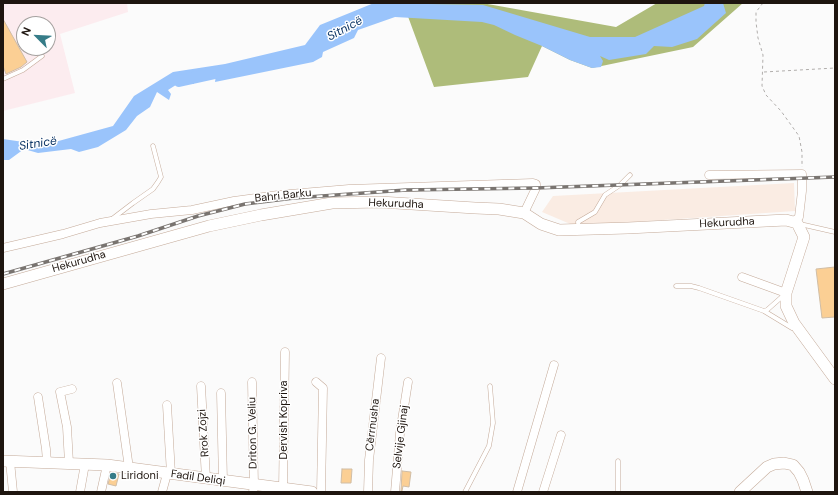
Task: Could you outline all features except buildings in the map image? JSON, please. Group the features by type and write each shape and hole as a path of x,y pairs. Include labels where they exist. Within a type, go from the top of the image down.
{"main road":[{"name":"Hekurudha","path":"3,284 209,226 261,215 332,203 380,202 475,208 499,208 524,212 541,224 559,230 786,220 795,222"},
{"path":"795,222 804,237 786,293 786,306 794,323 835,380"},
{"name":"Fadil Deliqi","path":"7,461 69,463 129,468 223,481 253,489 283,489 306,492"},
{"path":"740,492 767,467 774,464 784,463 793,466 799,472 807,492"}],"street":[{"path":"708,175 802,174 802,191 798,217 795,222"},
{"name":"Bahri Barku","path":"3,248 109,222 151,214 192,210 234,201 349,189 536,184 536,188 524,212"},
{"path":"742,278 786,293"},
{"name":"Dervish Kopriva","path":"283,489 284,352"},
{"name":"Cërrnusha","path":"368,492 371,434 381,358"},
{"path":"517,492 554,365"},
{"name":"Driton G. Veliu","path":"252,382 253,489"},
{"path":"316,382 323,388 321,492"},
{"name":"Selvije Gjinaj","path":"395,492 400,433 408,382"},
{"path":"117,383 129,468"},
{"name":"Rrok Zojzi","path":"201,386 206,479"},
{"path":"69,463 67,427 60,392 72,389"},
{"path":"220,393 223,481"},
{"path":"38,397 47,462"},
{"path":"162,492 169,474 167,405"},
{"path":"544,492 561,435"},
{"path":"7,461 13,492"},
{"path":"80,492 85,464"},
{"path":"101,492 107,466"}],"lane":[{"path":"3,79 23,70 42,56"},
{"path":"109,222 153,189 161,177 153,146"},
{"path":"579,229 578,222 595,212 605,195 620,185 630,175"},
{"path":"795,222 835,232"},
{"path":"676,286 682,285 699,288 764,311 801,333"},
{"path":"764,311 786,293"},
{"path":"465,492 489,446 493,423 490,386"},
{"path":"618,461 618,492"}],"path":[{"path":"763,3 756,12 758,38 763,55 762,86 766,95 799,136 802,152 802,174"},
{"path":"763,72 835,68"}],"shaded area":[{"path":"3,3 127,3 128,12 60,34 75,93 3,111"},
{"path":"794,183 795,211 575,226 542,212 553,196"}],"green space":[{"path":"403,3 482,3 616,27 657,3 743,3 693,47 592,68 570,60 542,46 528,77 434,87"}],"water":[{"path":"374,3 483,5 590,37 635,37 704,6 705,3 723,3 726,13 697,39 672,47 654,46 646,54 609,60 600,56 603,61 601,67 592,68 570,60 494,25 482,22 395,17 358,30 354,38 323,52 322,57 313,62 215,82 216,75 208,71 194,76 194,84 179,83 168,90 171,94 169,100 157,92 150,107 137,116 126,130 98,147 79,152 71,149 38,153 24,149 9,160 3,160 3,139 44,145 113,126 134,96 173,72 225,64 305,45 320,25"}],"waterway":[{"name":"Sitnicë","path":"179,81 229,70"}],"railway":[{"path":"3,274 138,236 198,216 245,204 294,198 406,190 536,188 835,177"}],"place":[{"name":"Liridoni","path":"113,476"}]}
